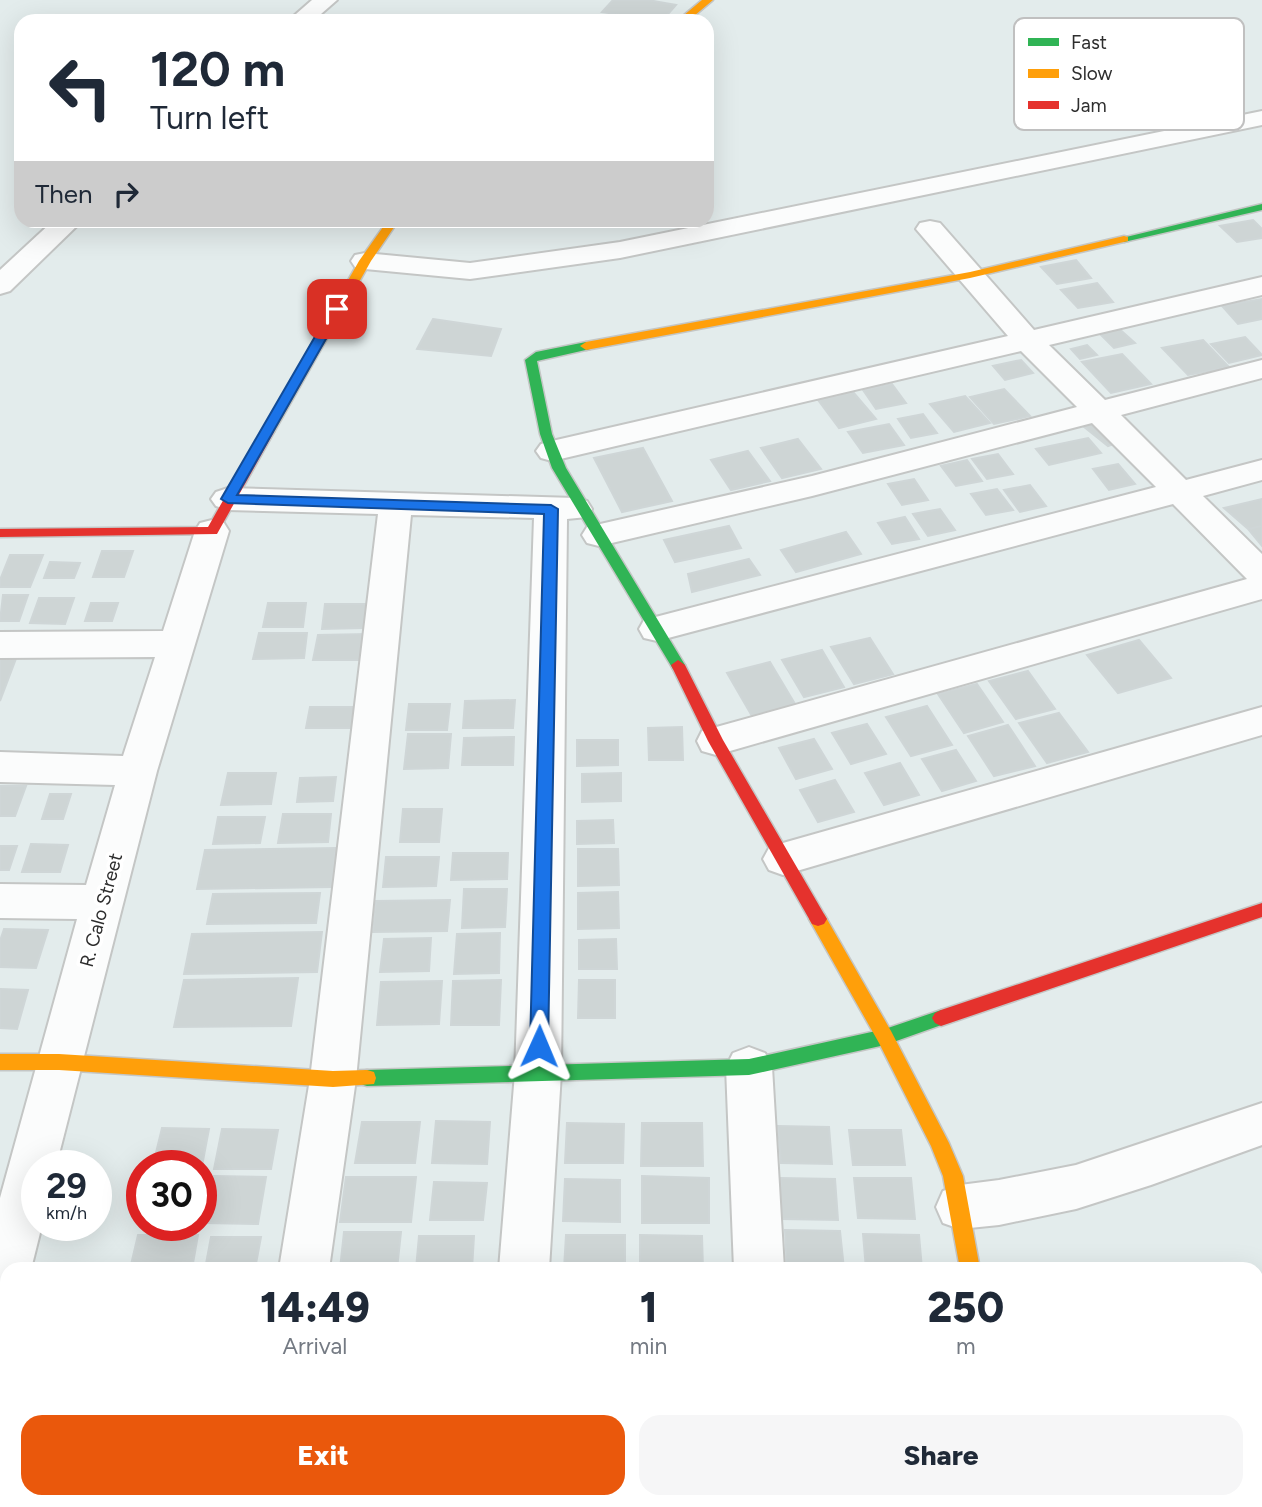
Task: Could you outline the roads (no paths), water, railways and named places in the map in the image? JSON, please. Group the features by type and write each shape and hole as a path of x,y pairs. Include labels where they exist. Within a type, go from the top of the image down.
{"street":[{"path":"308,14 326,0"},
{"path":"691,14 708,0"},
{"path":"1244,122 1262,118"},
{"path":"365,261 470,271 620,250 1204,130"},
{"path":"969,1262 953,1177 939,1143 885,1037 716,741 699,702 657,629 578,518 546,434 531,360 537,356 970,275 1262,207"},
{"path":"0,285 61,228"},
{"path":"220,515 365,261 388,228"},
{"path":"930,229 1027,340 1262,574"},
{"path":"552,451 1262,286"},
{"path":"0,533 396,502 578,518 812,486 1262,369"},
{"path":"657,629 1262,470"},
{"path":"305,1262 333,1079 396,502"},
{"name":"R. Calo Street","path":"4,1262 8,1232 59,1062 138,771 175,644 220,515"},
{"path":"524,1262 578,518"},
{"path":"716,741 1262,587"},
{"path":"0,645 175,644"},
{"path":"783,859 1262,720"},
{"path":"0,766 138,771"},
{"path":"0,901 104,902"},
{"path":"0,1062 59,1062 333,1079 748,1067 885,1037 1262,910"},
{"path":"748,1067 760,1262"},
{"path":"960,1207 1001,1204 1080,1188 1262,1124"}]}
